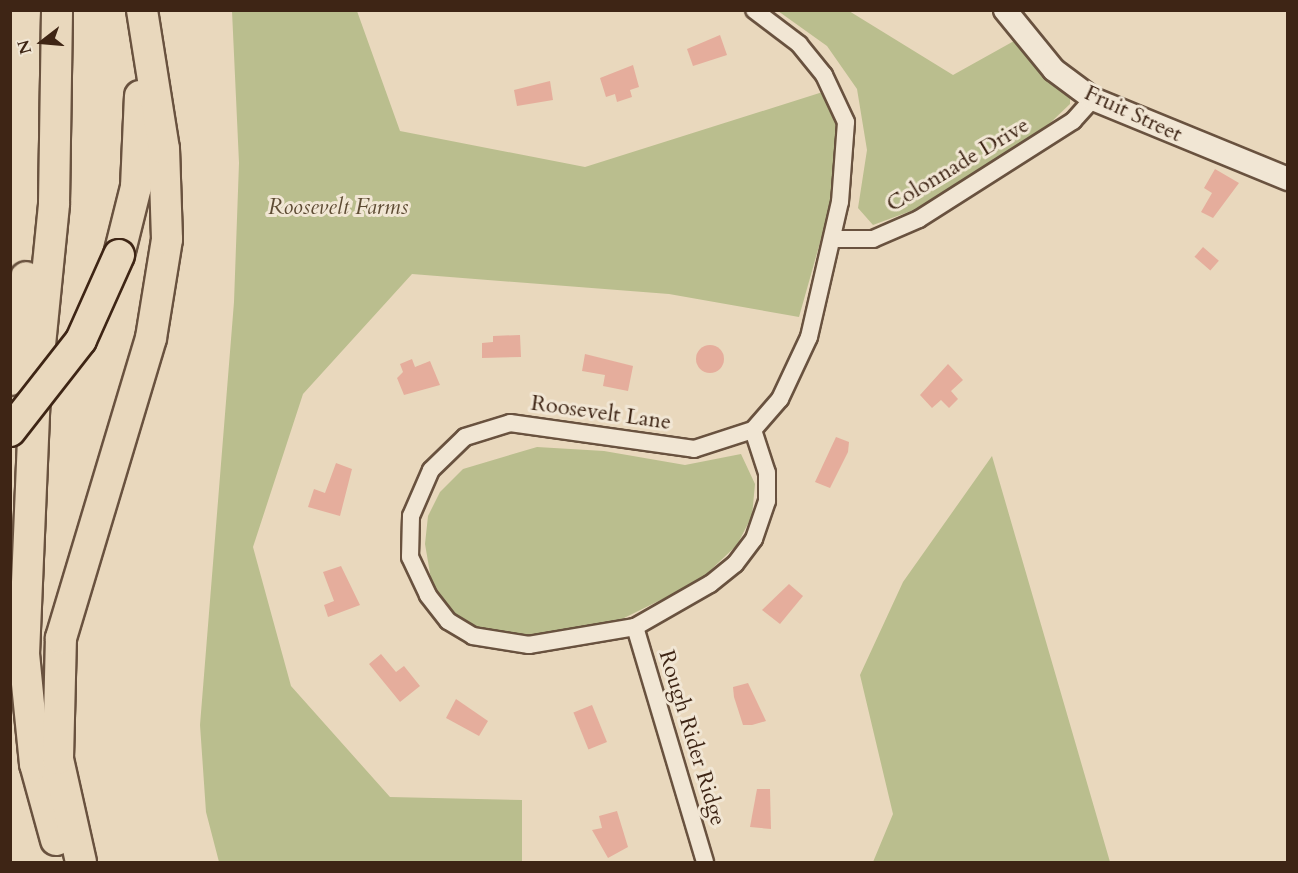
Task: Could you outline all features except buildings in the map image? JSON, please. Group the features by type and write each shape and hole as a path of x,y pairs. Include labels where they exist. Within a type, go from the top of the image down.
{"highway":[{"path":"36,10 39,137 24,673 39,785 65,862"},
{"path":"10,380 54,203 57,10"},
{"path":"10,431 81,340 119,255 140,147 130,10"},
{"path":"81,862 58,759 62,638 151,338 167,239 164,149 142,10"},
{"path":"10,306 34,288"},
{"path":"10,466 34,288"}],"street":[{"path":"753,430 796,372 833,239 846,122 824,75 799,44 754,10"},
{"name":"Fruit Street","path":"1005,10 1054,70 1093,99 1287,179"},
{"name":"Colonnade Drive","path":"833,239 873,239 919,219 1072,121 1093,99"},
{"name":"Roosevelt Lane","path":"510,423 694,449 753,430 767,472 767,501 754,538 735,564 710,584 635,627 529,645 473,636 447,621 410,557 411,516 431,470 465,437 510,423"},
{"name":"Rough Rider Ridge","path":"635,627 705,862"}],"green space":[{"name":"Roosevelt Farms","path":"232,11 357,11 400,131 585,167 829,90 839,125 834,193 799,317 669,294 412,274 303,394 253,547 291,686 390,797 522,800 522,862 219,862 206,812 200,725 234,302 239,163"},
{"path":"778,11 849,11 953,75 1014,41 1070,93 1070,104 1048,125 919,208 873,225 858,208 867,150 857,89 827,46"},
{"path":"537,447 604,451 685,465 741,454 755,484 752,516 737,545 699,581 620,620 530,638 477,629 452,614 432,585 425,544 428,516 440,492 463,469"},
{"path":"992,456 1110,862 873,862 893,814 860,675 903,582"}]}
